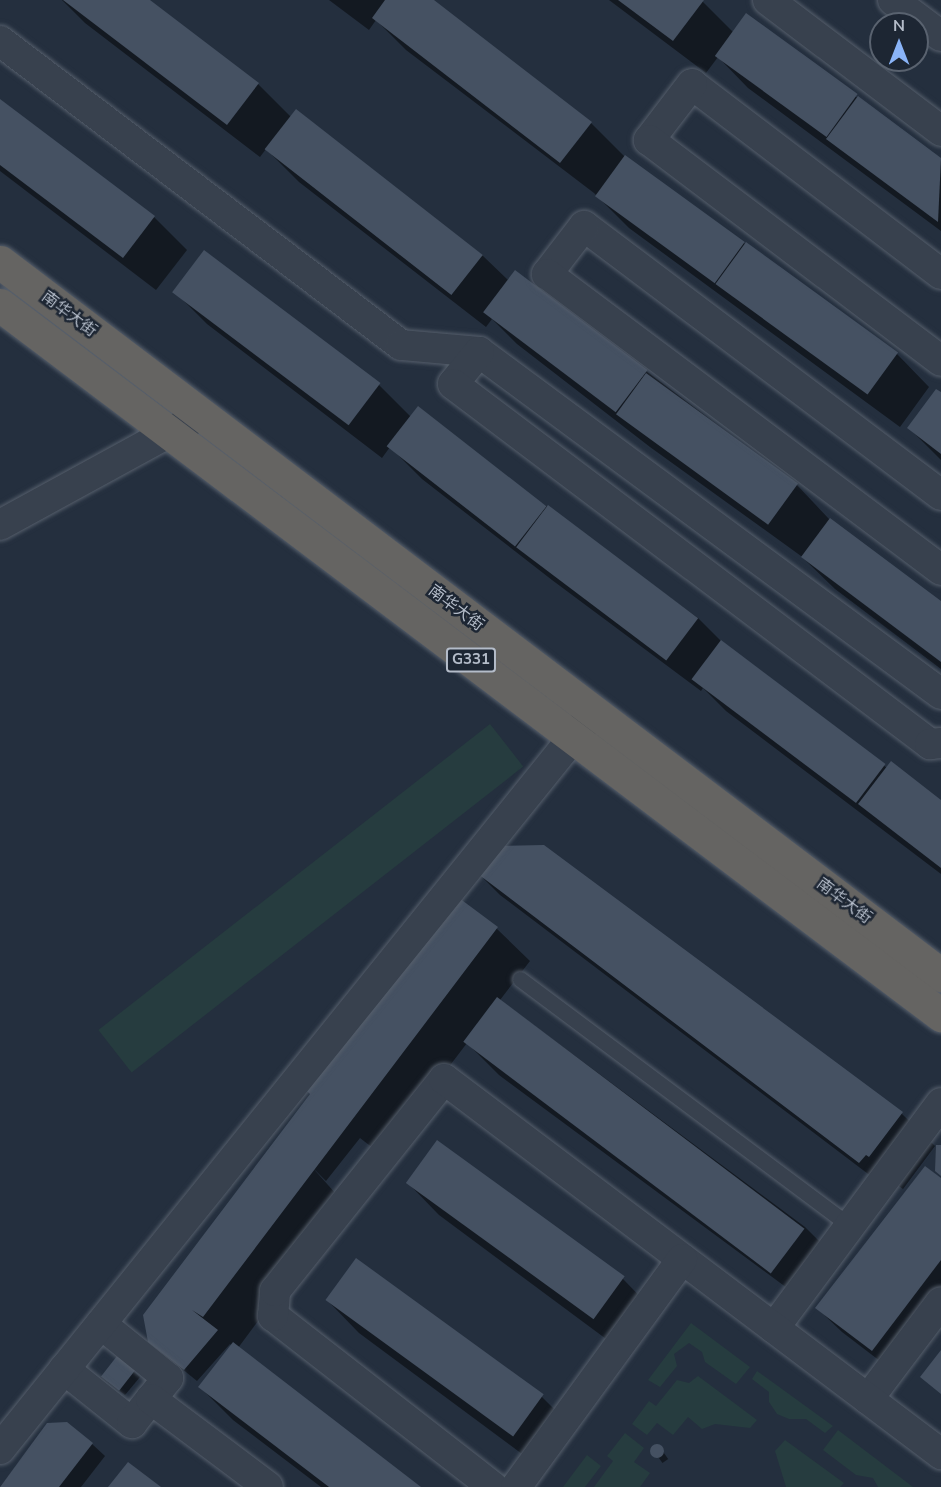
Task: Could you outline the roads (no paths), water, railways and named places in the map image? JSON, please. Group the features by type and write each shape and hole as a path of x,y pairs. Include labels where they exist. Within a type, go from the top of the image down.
{"highway":[{"name":"南华大街","path":"0,262 941,975"},
{"name":"南华大街","path":"0,305 941,1015"}],"street":[{"path":"768,0 941,131"},
{"path":"893,0 941,36"},
{"path":"0,41 401,345 479,352 941,694"},
{"path":"941,274 692,84 650,140 941,361"},
{"path":"941,495 584,226 547,274 941,570"},
{"path":"479,352 453,384 930,744 941,743"},
{"path":"0,525 201,415"},
{"path":"0,1449 594,712"},
{"path":"493,1487 273,1316 275,1291 444,1079 941,1454"},
{"path":"774,1328 941,1103"},
{"path":"516,1487 682,1259"},
{"path":"868,1399 941,1302"},
{"path":"64,1369 132,1423 168,1378 101,1324"},
{"path":"151,1399 268,1487"}],"lane":[{"path":"520,979 850,1226"}]}
